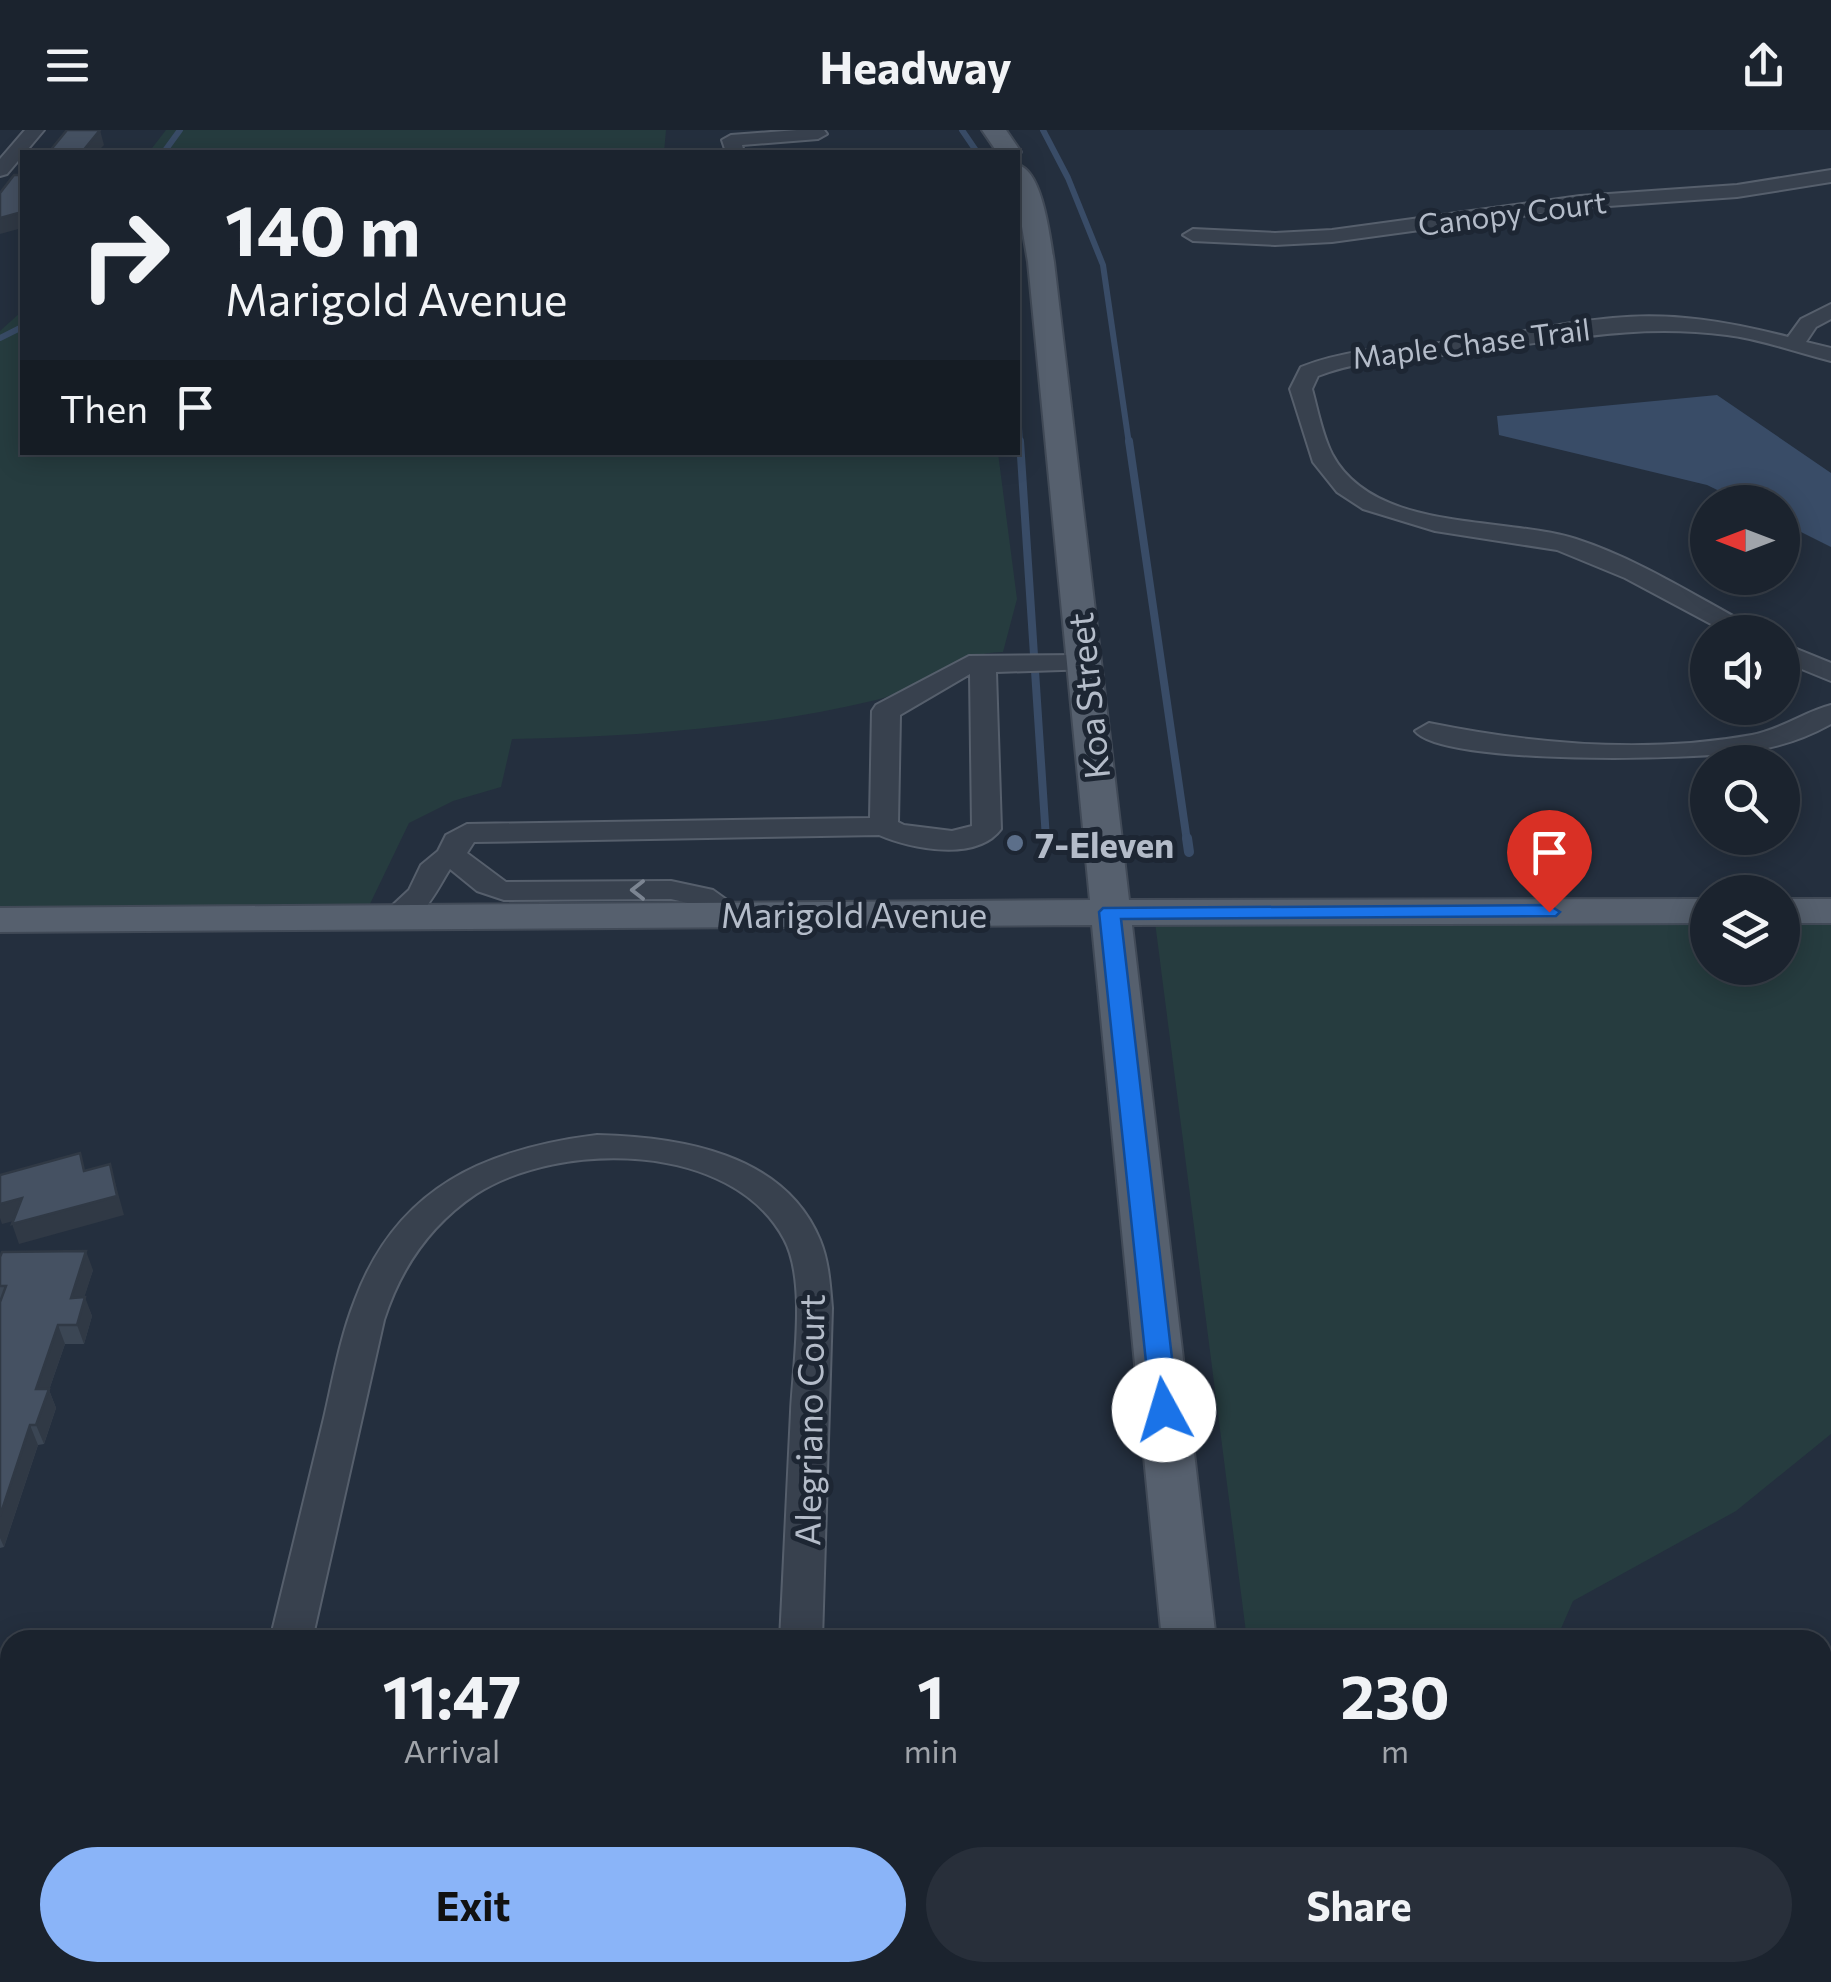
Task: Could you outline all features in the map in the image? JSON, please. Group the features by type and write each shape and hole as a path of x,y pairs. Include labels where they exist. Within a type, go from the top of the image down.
{"main road":[{"name":"Koa Street","path":"1020,177 1030,203 1041,262 1188,1630"},
{"name":"Marigold Avenue","path":"0,920 730,913 1690,911"},
{"path":"1800,911 1831,911"}],"street":[{"path":"0,170 35,130"},
{"path":"734,150 731,140 820,139"},
{"name":"Canopy Court","path":"1194,235 1275,239 1332,236 1580,202 1737,190 1831,176"},
{"path":"1794,343 1808,324 1831,310"},
{"name":"Maple Chase Trail","path":"1710,615 1574,547 1526,535 1380,515 1342,482 1318,450 1302,380 1318,365 1344,358 1468,346 1632,323 1714,327 1794,343 1831,355"},
{"path":"1800,660 1831,673"},
{"path":"884,826 886,711 969,664 1083,663"},
{"path":"396,916 412,905 428,885 436,865 451,856 456,841 467,833 485,830 884,826 901,838 968,839 987,830 983,664"},
{"path":"1430,731 1517,748 1722,748 1801,732 1831,713"},
{"path":"451,856 480,883 504,891 671,890 702,897 730,913"},
{"name":"Alegriano Court","path":"292,1630 366,1320 380,1278 398,1246 420,1220 472,1181 533,1157 594,1146 652,1149 709,1162 760,1190 789,1217 800,1234 807,1254 814,1308 802,1630"}],"green space":[{"path":"166,130 666,130 664,150 151,150"},
{"path":"20,313 20,455 998,455 1017,599 1003,652 954,664 876,700 787,718 649,733 512,739 501,787 453,801 409,823 369,906 0,910 0,331"},
{"path":"1690,921 1690,985 1800,985 1800,921 1831,921 1831,1434 1736,1511 1573,1601 1560,1630 1246,1630 1155,922"}],"water":[{"path":"1717,395 1831,473 1831,547 1800,532 1800,485 1707,485 1499,435 1497,416"}],"building":[{"path":"67,130 100,130 84,150 51,150"},
{"path":"14,175 20,175 20,213 0,218 0,193"},
{"path":"80,1153 84,1171 110,1164 117,1196 12,1224 22,1198 0,1204 0,1175"},
{"path":"86,1251 71,1298 85,1297 77,1325 58,1325 36,1389 49,1389 36,1425 30,1425 0,1516 0,1302 6,1286 0,1286 0,1257 2,1252"}],"waterway":[{"path":"165,150 180,130"},
{"path":"962,130 976,150"},
{"path":"1043,130 1068,178 1103,265 1129,444"},
{"path":"0,338 20,328"},
{"path":"1020,441 1046,839"},
{"path":"1129,441 1187,841"},
{"path":"1187,838 1189,852"}],"place":[{"name":"7-Eleven","path":"1015,843"}],"route":[{"path":"1164,1410 1110,912 1549,912"}]}
